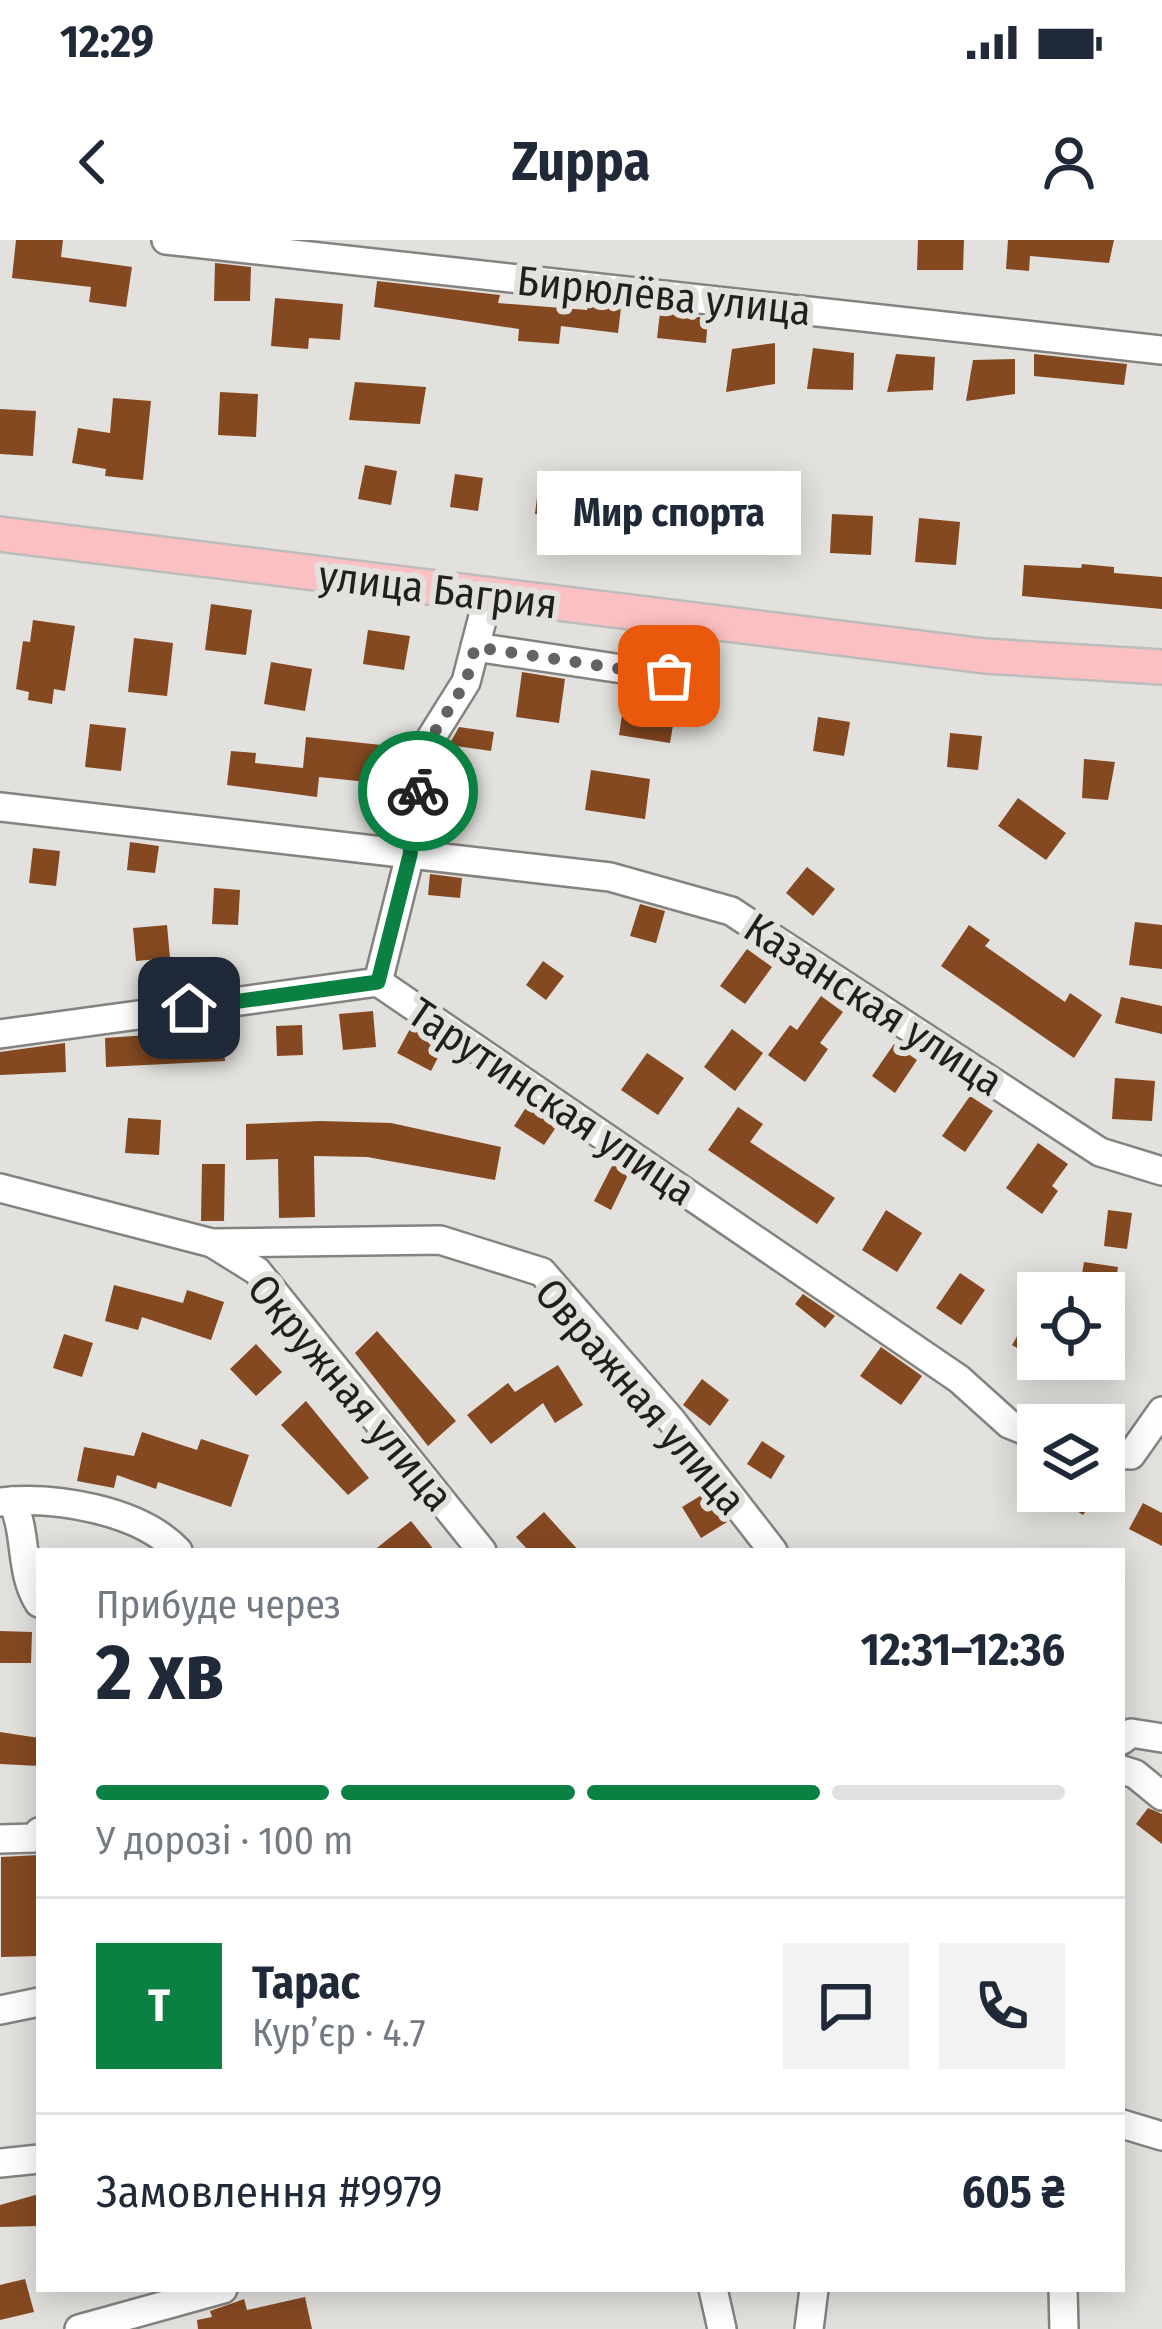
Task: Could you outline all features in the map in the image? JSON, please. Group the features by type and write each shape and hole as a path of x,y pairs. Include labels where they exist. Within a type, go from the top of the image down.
{"main road":[{"name":"улица Багрия","path":"0,534 985,656 1162,668"}],"street":[{"name":"Бирюлёва улица","path":"166,240 1162,350"},
{"path":"378,982 410,855 424,749 466,682 488,596"},
{"path":"475,647 669,676"},
{"name":"Казанская улица","path":"0,807 610,877 731,911 1100,1152 1162,1171"},
{"name":"Тарутинская улица","path":"0,1034 378,982 959,1379 1017,1427"},
{"path":"0,1188 212,1243"},
{"name":"Овражная улица","path":"212,1243 440,1240 542,1272 672,1421 771,1548"},
{"name":"Окружная улица","path":"212,1243 257,1271 480,1548"},
{"path":"1125,1447 1162,1411"},
{"path":"6,1502 100,1508 163,1535 175,1548"},
{"path":"6,1502 19,1516 28,1586 36,1598"},
{"path":"1125,1738 1131,1733 1162,1738"},
{"path":"1125,1771 1162,1796"},
{"path":"0,1839 36,1836"},
{"path":"0,2010 36,2003"},
{"path":"1125,2125 1162,2136"},
{"path":"0,2163 36,2159"},
{"path":"79,2329 212,2292"},
{"path":"714,2292 722,2329"},
{"path":"809,2329 814,2292"},
{"path":"1063,2292 1064,2329"}],"building":[{"path":"16,240 63,240 61,257 132,267 126,307 89,302 91,287 12,278"},
{"path":"918,240 964,240 963,270 917,270"},
{"path":"1008,240 1114,240 1109,263 1030,256 1029,271 1006,269"},
{"path":"215,263 251,267 250,301 214,301"},
{"path":"377,281 500,295 498,303 621,308 618,333 561,326 559,344 518,341 519,329 374,307"},
{"path":"275,298 343,304 340,340 309,338 308,349 271,346"},
{"path":"660,313 708,318 706,343 657,338"},
{"path":"775,343 775,384 726,392 732,349"},
{"path":"813,348 854,353 853,390 807,389"},
{"path":"896,354 935,357 933,390 887,392"},
{"path":"1034,354 1127,364 1124,385 1034,376"},
{"path":"1015,359 1015,394 966,401 973,360"},
{"path":"355,382 426,387 420,424 349,420"},
{"path":"220,392 258,394 256,437 218,435"},
{"path":"113,398 151,401 143,480 105,476 106,469 72,463 78,428 110,433"},
{"path":"0,409 36,411 33,456 0,454"},
{"path":"365,465 397,471 391,505 358,499"},
{"path":"455,474 483,478 478,511 450,507"},
{"path":"539,481 635,486 631,532 592,529 593,520 535,514"},
{"path":"684,503 714,503 713,537 684,537"},
{"path":"752,509 786,512 783,550 749,547"},
{"path":"832,514 873,516 871,555 830,553"},
{"path":"919,518 960,522 956,565 915,562"},
{"path":"1082,564 1114,567 1114,573 1162,577 1162,609 1022,596 1024,565 1081,568"},
{"path":"211,604 252,610 246,655 205,650"},
{"path":"33,620 75,626 65,691 54,689 52,704 28,700 29,692 16,689 23,641 30,642"},
{"path":"368,630 410,636 404,670 363,664"},
{"path":"134,638 173,643 167,696 128,692"},
{"path":"271,662 312,669 305,711 264,704"},
{"path":"522,672 565,679 559,723 516,717"},
{"path":"626,688 678,696 670,743 619,735"},
{"path":"818,717 850,722 844,756 813,751"},
{"path":"90,724 126,728 121,771 85,767"},
{"path":"459,727 494,732 491,751 449,745"},
{"path":"950,733 982,736 978,770 947,767"},
{"path":"306,737 391,746 387,784 319,777 317,797 227,785 231,751 256,753 255,763 303,768"},
{"path":"1084,759 1115,762 1108,800 1082,798"},
{"path":"591,770 650,779 645,819 585,810"},
{"path":"1018,798 1066,833 1046,860 998,826"},
{"path":"130,842 159,846 155,873 127,870"},
{"path":"33,848 60,851 56,886 29,883"},
{"path":"807,867 835,889 813,916 786,893"},
{"path":"430,874 462,878 460,898 428,895"},
{"path":"214,888 240,890 238,925 212,924"},
{"path":"640,904 665,911 656,943 630,936"},
{"path":"1135,922 1162,925 1162,969 1129,965"},
{"path":"167,925 170,958 136,961 133,928"},
{"path":"969,925 990,940 985,946 1065,1002 1070,993 1102,1015 1074,1058 941,966"},
{"path":"747,949 772,967 745,1004 720,986"},
{"path":"543,961 564,976 546,1000 526,985"},
{"path":"821,996 843,1012 820,1043 828,1049 805,1082 768,1055 790,1025 797,1030"},
{"path":"1121,997 1162,1006 1162,1034 1115,1023"},
{"path":"373,1011 376,1047 343,1050 339,1014"},
{"path":"222,1025 225,1061 106,1067 105,1038"},
{"path":"302,1025 303,1055 277,1056 276,1026"},
{"path":"411,1027 443,1048 431,1071 397,1053"},
{"path":"732,1029 763,1053 735,1091 704,1067"},
{"path":"65,1043 66,1072 0,1075 0,1052"},
{"path":"894,1044 917,1060 895,1093 872,1076"},
{"path":"647,1053 684,1078 658,1115 621,1090"},
{"path":"1115,1078 1155,1081 1152,1121 1112,1119"},
{"path":"970,1096 993,1111 965,1152 942,1136"},
{"path":"527,1106 557,1126 544,1145 514,1126"},
{"path":"738,1107 763,1124 750,1142 835,1198 817,1224 708,1150"},
{"path":"128,1118 161,1120 159,1155 125,1153"},
{"path":"391,1123 501,1147 495,1180 367,1157 314,1156 315,1217 279,1218 278,1159 246,1160 246,1124"},
{"path":"1038,1143 1068,1164 1052,1186 1058,1191 1042,1214 1006,1188"},
{"path":"202,1164 225,1164 224,1221 201,1221"},
{"path":"613,1164 628,1175 611,1210 594,1201"},
{"path":"886,1210 922,1233 897,1272 862,1250"},
{"path":"1108,1210 1132,1213 1127,1249 1104,1246"},
{"path":"1084,1262 1118,1267 1117,1272 1082,1272"},
{"path":"960,1273 985,1290 961,1325 936,1308"},
{"path":"114,1285 183,1303 187,1290 224,1302 211,1340 142,1317 138,1330 105,1321"},
{"path":"803,1294 835,1316 825,1328 795,1304"},
{"path":"377,1331 456,1421 428,1446 355,1353"},
{"path":"64,1334 93,1343 82,1377 53,1368"},
{"path":"256,1344 282,1372 256,1396 230,1369"},
{"path":"881,1347 922,1376 901,1405 860,1376"},
{"path":"558,1365 583,1405 555,1423 543,1403 491,1444 467,1415 508,1383 515,1392"},
{"path":"702,1379 729,1400 710,1426 683,1405"},
{"path":"306,1401 369,1478 348,1495 281,1425"},
{"path":"142,1432 197,1450 201,1439 249,1455 231,1507 158,1482 156,1489 117,1475 114,1488 77,1481 84,1447 134,1456"},
{"path":"762,1441 785,1456 771,1479 747,1464"},
{"path":"705,1493 727,1522 701,1538 682,1507"},
{"path":"1143,1503 1162,1513 1162,1546 1129,1529"},
{"path":"544,1512 576,1548 526,1548 516,1537"},
{"path":"411,1521 433,1548 377,1548"},
{"path":"0,1631 32,1632 31,1663 0,1663"},
{"path":"0,1732 36,1738 36,1766 0,1764"},
{"path":"1148,1808 1162,1814 1162,1844 1136,1824"},
{"path":"36,1855 36,1956 1,1957 1,1857"},
{"path":"36,2195 36,2226 0,2227 0,2205"},
{"path":"25,2279 34,2312 0,2320 0,2285"},
{"path":"305,2297 312,2329 198,2329 197,2320 212,2317 210,2311 244,2299 247,2310"}],"way so far":[{"path":"418,791 424,749 466,682 475,647 669,676"}],"place":[{"name":"Мир спорта","path":"669,676"}],"route":[{"path":"189,1008 378,982 410,855 418,791"}]}
